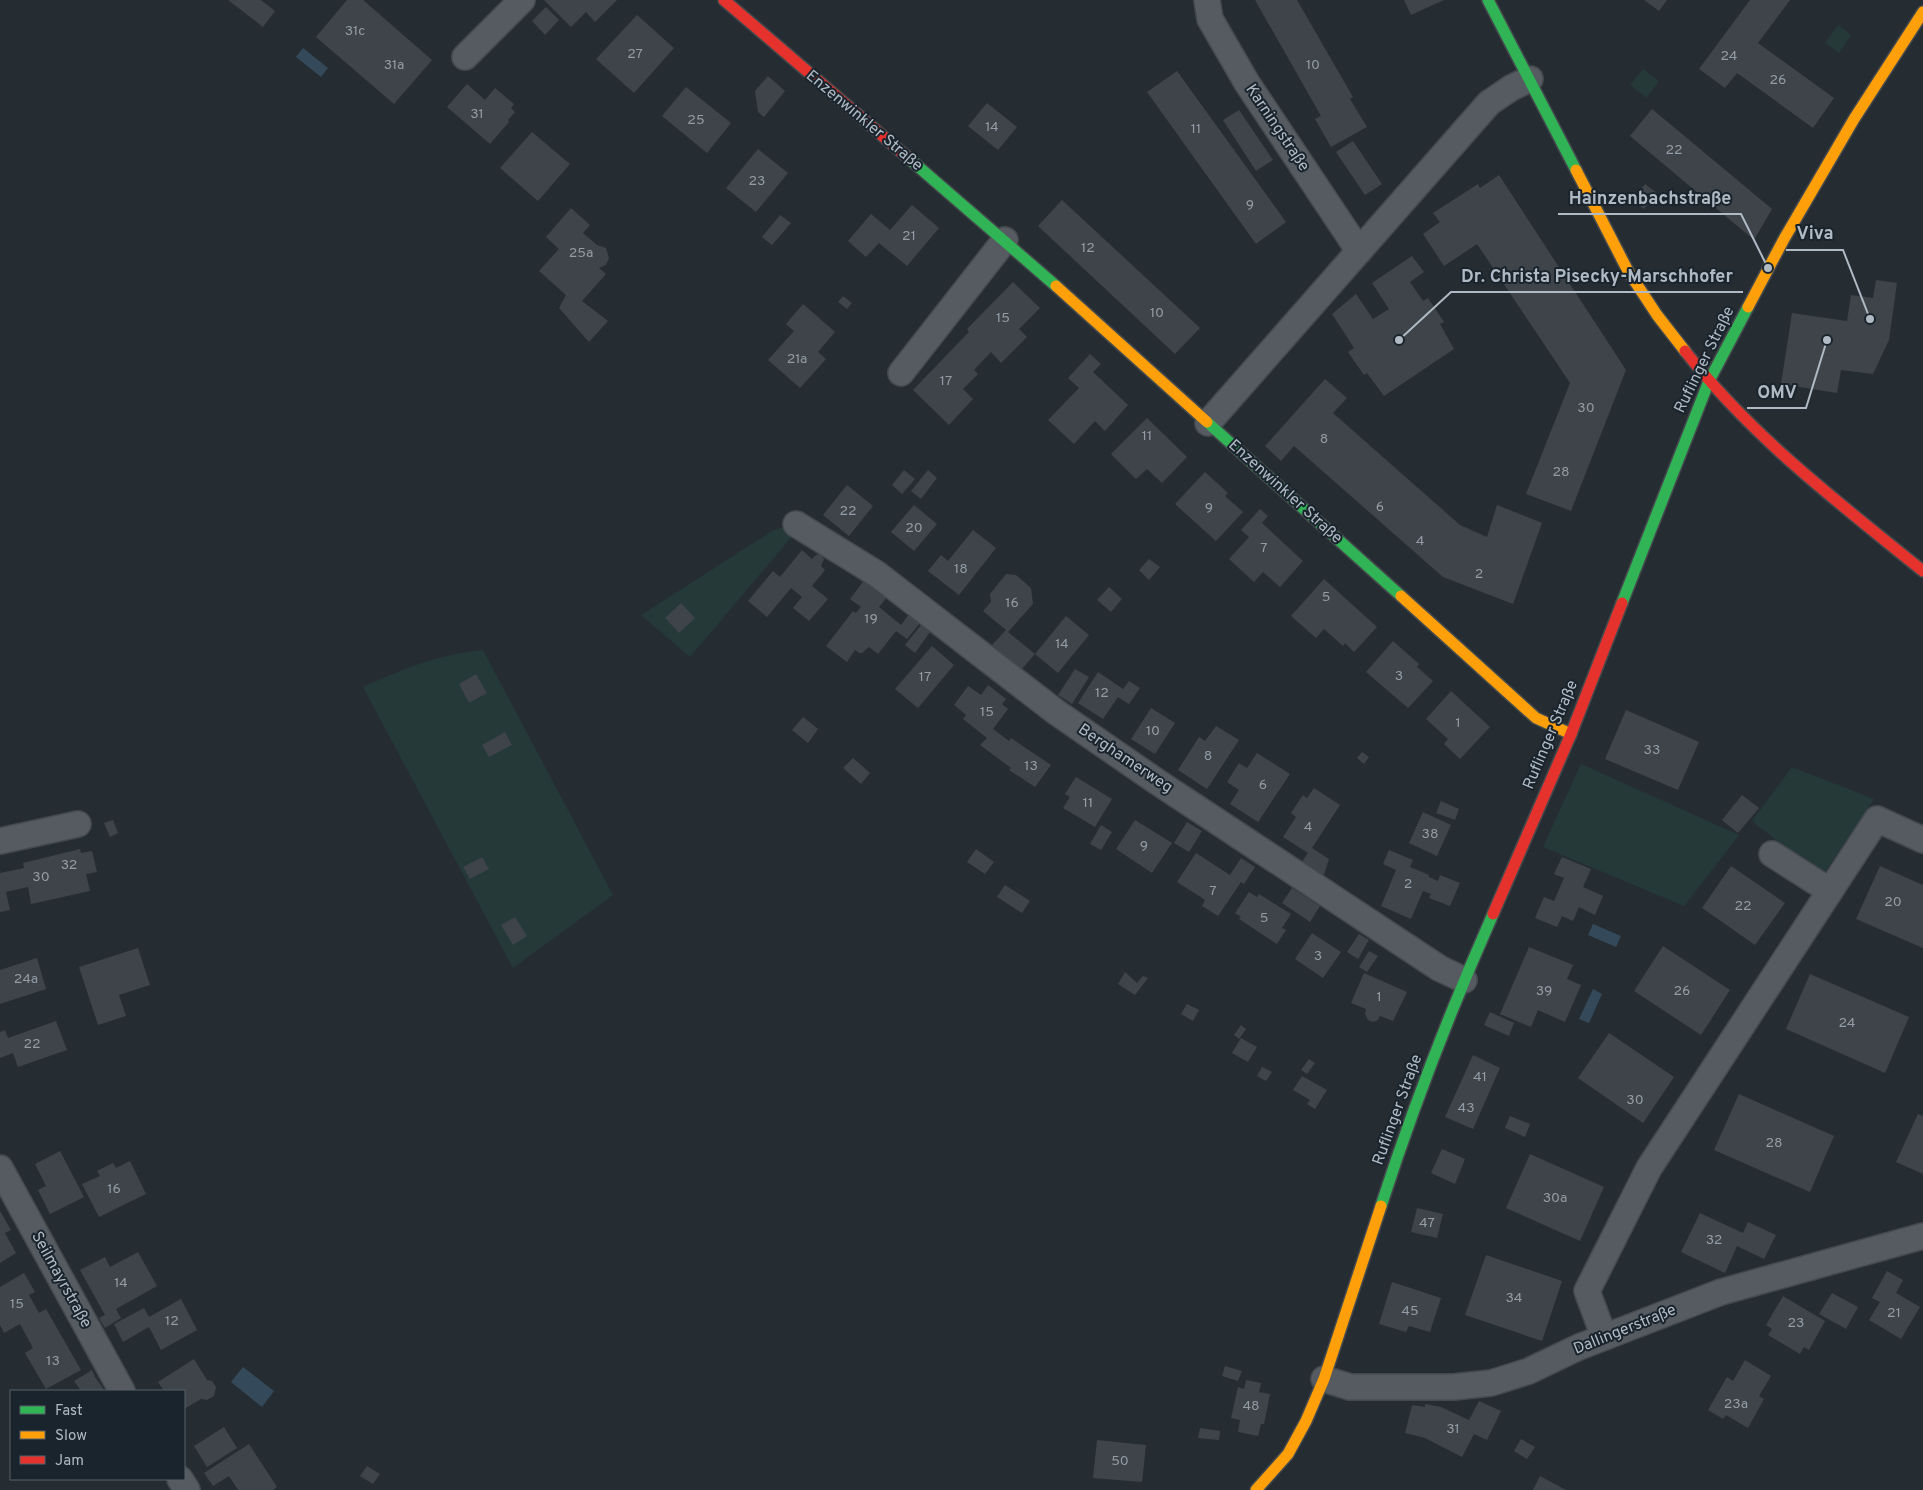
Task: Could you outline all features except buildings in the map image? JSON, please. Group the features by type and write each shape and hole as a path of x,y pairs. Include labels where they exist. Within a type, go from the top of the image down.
{"street":[{"path":"465,57 522,0"},
{"name":"Enzenwinkler Straße","path":"724,0 782,52 1005,240 1536,718 1571,734"},
{"name":"Karningstraße","path":"1207,0 1210,19 1247,84 1359,251"},
{"path":"1488,0 1628,271 1655,314 1710,381 1747,421 1797,467 1923,571"},
{"name":"Ruflinger Straße","path":"1256,1490 1288,1454 1306,1421 1324,1379 1396,1160 1464,980 1571,734 1710,381 1784,239 1850,126 1923,12"},
{"path":"1208,423 1489,103 1512,88 1530,80"},
{"path":"901,373 1005,240"},
{"name":"Berghamerweg","path":"796,524 877,574 1040,700 1156,781 1439,968 1464,980"},
{"path":"1604,1337 1587,1291 1649,1168 1877,819 1923,840"},
{"path":"0,841 78,824"},
{"path":"1772,854 1830,891"},
{"name":"Seilmayrstraße","path":"0,1168 121,1390"},
{"name":"Dallingerstraße","path":"1324,1379 1350,1387 1454,1387 1491,1383 1529,1371 1579,1347 1721,1292 1923,1236"}],"green space":[{"path":"1838,25 1851,35 1839,53 1825,43"},
{"path":"1643,69 1659,81 1646,98 1630,85"},
{"path":"783,527 795,533 690,657 641,615 772,531"},
{"path":"483,650 613,895 513,968 363,687 422,663 452,655"},
{"path":"1581,764 1739,835 1684,906 1543,847"},
{"path":"1792,767 1874,799 1822,876 1752,821"}],"water":[{"path":"303,48 328,68 321,77 296,57"},
{"path":"1593,924 1621,936 1616,947 1588,935"},
{"path":"1593,989 1602,994 1589,1023 1579,1019"},
{"path":"243,1367 274,1391 262,1407 231,1382"}],"traffic: fast":[{"path":"1488,0 1576,170"},
{"path":"906,156 1056,286"},
{"path":"1622,603 1709,381 1748,307"},
{"path":"1207,422 1401,596"},
{"path":"1381,1206 1433,1058 1493,914"}],"traffic: slow":[{"path":"1748,307 1784,239 1854,119 1923,12"},
{"path":"1576,170 1628,271 1657,315 1685,351"},
{"path":"1056,286 1207,422"},
{"path":"1401,596 1536,718 1571,734"},
{"path":"1256,1490 1288,1454 1306,1421 1324,1379 1381,1206"}],"traffic: jam":[{"path":"724,0 906,156"},
{"path":"1685,351 1738,412 1767,440 1798,468 1923,571"},
{"path":"1493,914 1571,734 1622,603"}],"place":[{"name":"Hainzenbachstraße","path":"1768,268"},
{"name":"Viva","path":"1870,319"},
{"name":"Dr. Christa Pisecky-Marschhofer","path":"1399,340"},
{"name":"OMV","path":"1827,340"}]}
